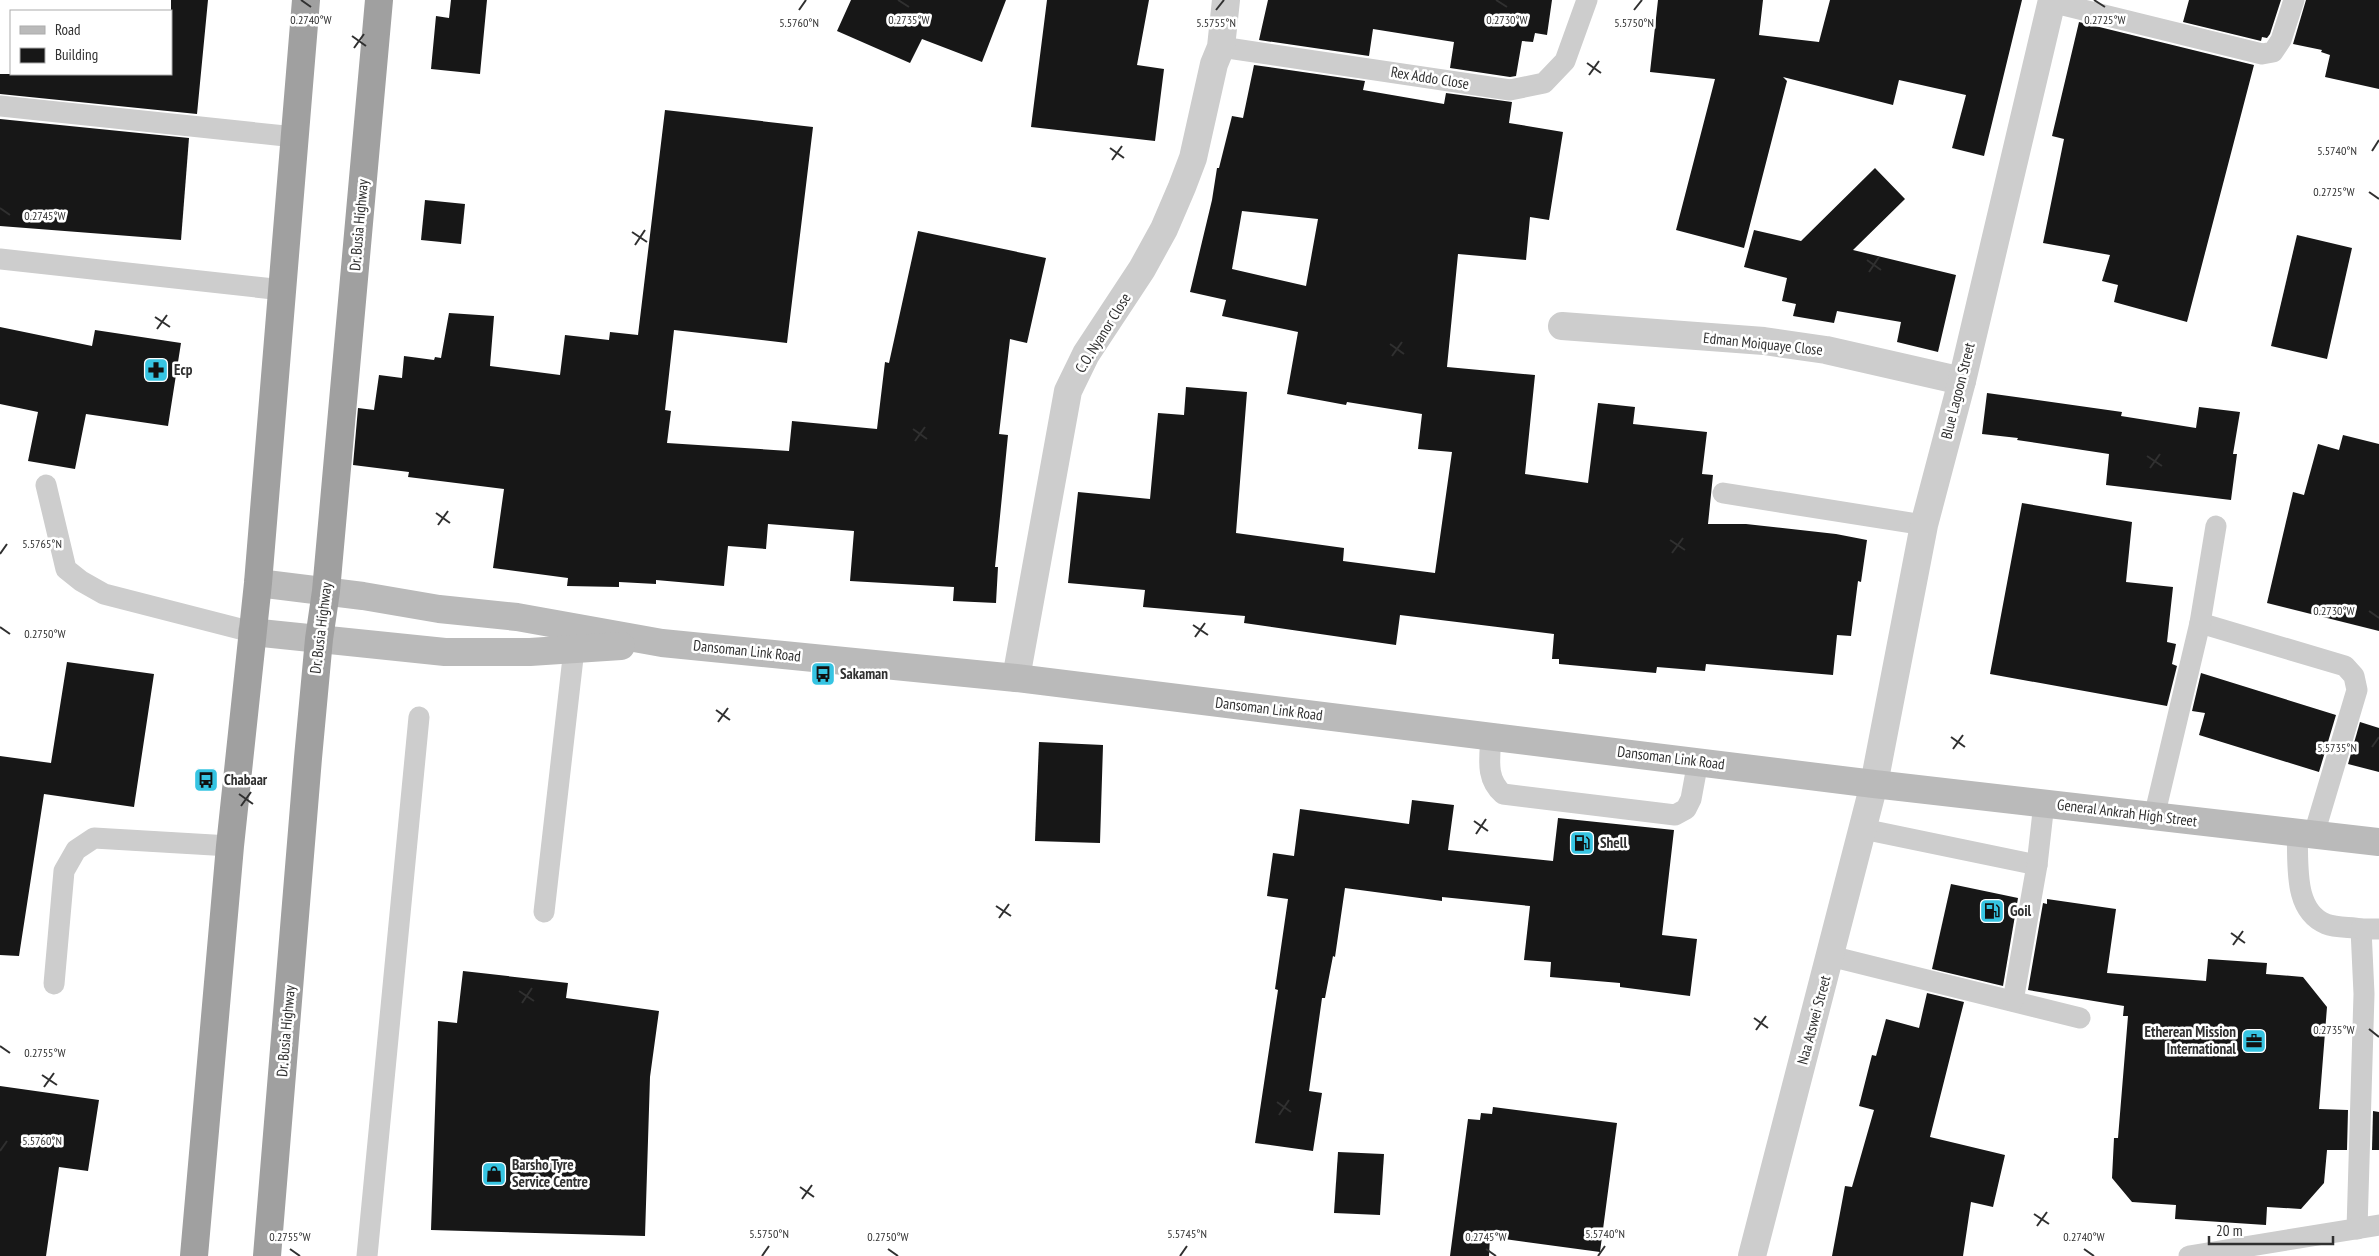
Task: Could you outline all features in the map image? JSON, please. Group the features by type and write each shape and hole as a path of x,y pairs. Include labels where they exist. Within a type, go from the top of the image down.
{"highway":[{"path":"194,1256 230,846 258,583 306,0"},
{"name":"Dr. Busia Highway","path":"267,1256 319,639 326,591 379,0"}],"main road":[{"name":"Dansoman Link Road","path":"258,583 326,591 439,609 517,617 662,643 1016,678 1874,784"},
{"name":"Dansoman Link Road","path":"252,632 445,652 486,653 662,643"},
{"name":"General Ankrah High Street","path":"1874,784 2379,842"}],"street":[{"name":"C.O. Nyanor Close","path":"1016,678 1068,391 1086,354 1142,269 1168,220 1193,158 1214,64 1221,47 1226,0"},
{"name":"Blue Lagoon Street","path":"1874,784 1924,525 1962,381 2051,1"},
{"name":"Edman Moiquaye Close","path":"1562,326 1764,341 1826,350 1962,381"},
{"name":"Naa Atswei Street","path":"1752,1256 1864,829 1874,784"}],"lane":[{"name":"Rex Addo Close","path":"1221,47 1510,90 1544,83 1565,60 1587,0"},
{"path":"2051,1 2262,54 2273,52 2281,40 2294,0"},
{"path":"0,106 295,137"},
{"path":"0,259 283,290"},
{"path":"46,485 66,569 81,582 104,594 252,632"},
{"path":"1723,493 1924,525"},
{"path":"2154,817 2200,623 2216,526"},
{"path":"2200,623 2344,666 2354,676 2357,690 2305,834 2303,901 2313,915 2326,924 2370,929 2364,994 2357,1229"},
{"path":"544,912 574,649"},
{"path":"367,1256 419,717"},
{"path":"1490,736 1490,775 1494,786 1503,794 1531,798 1674,815 1686,809 1691,799 1698,761"},
{"path":"2013,1001 2036,865 2044,803"},
{"path":"1864,829 2036,865"},
{"path":"54,984 64,871 76,850 94,838 230,846"},
{"path":"1830,956 2080,1018"},
{"path":"2189,1256 2379,1225"}],"building":[{"path":"171,0 208,0 197,114 0,94 0,74 172,75"},
{"path":"451,0 487,0 480,74 431,69 436,16 449,18"},
{"path":"851,0 1006,0 982,62 922,39 910,63 837,31"},
{"path":"1047,0 1149,0 1137,65 1164,69 1155,141 1031,127"},
{"path":"1268,0 1552,0 1547,35 1535,33 1533,42 1522,41 1516,76 1510,77 1450,68 1454,42 1373,29 1369,56 1259,40"},
{"path":"1658,0 1763,0 1759,35 1819,42 1830,0 2022,0 1984,156 1952,148 1966,95 1899,80 1893,105 1783,77 1787,81 1744,248 1676,230 1715,79 1650,72"},
{"path":"2189,0 2281,0 2270,34 2267,38 2262,37 2261,41 2183,22"},
{"path":"2306,0 2379,0 2379,89 2325,77 2330,55 2321,52 2322,50 2293,44"},
{"path":"2079,22 2254,65 2187,322 2114,302 2118,285 2102,281 2110,255 2043,243 2064,139 2052,136"},
{"path":"1254,65 1365,81 1363,90 1444,104 1446,93 1512,102 1509,123 1563,132 1549,220 1530,217 1526,260 1458,254 1447,367 1535,375 1525,474 1588,483 1598,403 1635,407 1633,424 1707,432 1702,474 1713,475 1708,524 1746,524 1836,534 1867,540 1861,582 1858,581 1851,636 1837,635 1833,675 1706,664 1705,671 1657,667 1656,673 1559,664 1559,659 1552,659 1554,634 1400,615 1396,645 1244,623 1245,616 1143,607 1145,590 1068,583 1078,492 1150,499 1158,413 1184,415 1186,387 1247,392 1236,533 1344,548 1343,561 1435,573 1452,452 1418,449 1422,414 1347,402 1346,405 1287,394 1298,332 1222,316 1226,300 1190,292 1212,200 1217,168 1219,168 1232,116 1243,118","holes":["1242,211 1318,219 1306,286 1232,269"]},
{"path":"665,110 813,127 787,343 674,330 665,410 671,411 667,443 789,451 792,421 877,429 885,362 889,363 918,231 1046,258 1027,343 1010,339 999,434 1008,435 995,567 998,567 996,603 953,601 954,587 850,581 854,531 768,524 766,549 728,546 724,586 656,580 656,584 619,582 619,587 567,586 568,578 493,568 504,489 408,477 409,472 353,465 358,408 374,410 379,375 402,378 404,356 434,360 435,357 441,358 449,313 494,316 490,366 560,375 565,335 609,340 610,332 638,335"},
{"path":"0,119 189,138 181,240 0,226"},
{"path":"1875,168 1905,199 1853,250 1956,275 1938,352 1897,342 1901,322 1837,311 1834,323 1793,316 1796,304 1782,301 1787,278 1744,267 1754,230 1801,241"},
{"path":"425,200 465,204 461,244 421,240"},
{"path":"2297,235 2352,248 2327,359 2271,346"},
{"path":"0,327 92,346 95,330 181,343 168,426 86,414 75,469 28,461 38,412 0,404"},
{"path":"1987,393 2122,412 2121,416 2196,428 2199,407 2240,412 2233,454 2237,454 2231,500 2106,485 2109,454 2017,440 2018,438 1982,434"},
{"path":"2343,435 2379,444 2379,631 2267,603 2293,492 2304,495 2318,444 2339,450"},
{"path":"2022,503 2132,522 2126,582 2173,587 2167,642 2176,644 2172,664 2177,666 2167,706 1990,674"},
{"path":"67,662 154,674 134,807 44,794 19,956 0,955 0,756 51,763"},
{"path":"2201,673 2336,715 2319,772 2199,735 2205,713 2192,711"},
{"path":"2360,722 2379,728 2379,772 2348,764"},
{"path":"1039,742 1103,745 1100,843 1035,841"},
{"path":"1412,800 1454,805 1448,850 1553,861 1558,818 1674,830 1662,935 1697,939 1690,996 1620,987 1620,983 1550,977 1551,962 1524,960 1530,906 1442,897 1442,901 1345,888 1335,957 1333,956 1325,998 1322,998 1309,1091 1322,1093 1313,1151 1255,1143 1278,990 1275,989 1288,899 1267,896 1273,853 1294,856 1300,809 1409,824"},
{"path":"1951,884 2018,898 2003,986 1932,969"},
{"path":"2047,899 2116,909 2107,973 2206,981 2208,959 2267,963 2266,974 2303,977 2327,1007 2319,1109 2348,1110 2347,1150 2327,1150 2324,1183 2301,1209 2267,1207 2266,1225 2175,1219 2176,1205 2132,1202 2112,1178 2114,1138 2118,1138 2128,1016 2123,1016 2124,1006 2028,990 2043,903 2047,904"},
{"path":"463,971 568,983 566,998 659,1011 650,1077 645,1236 431,1230 438,1021 457,1023"},
{"path":"1927,993 1964,1002 1930,1137 2005,1155 1993,1207 1971,1202 1963,1256 1832,1256 1845,1186 1852,1187 1874,1110 1859,1106 1872,1055 1876,1056 1886,1019 1919,1028"},
{"path":"0,1086 99,1100 88,1171 59,1167 46,1256 0,1256"},
{"path":"1493,1107 1617,1123 1600,1252 1490,1237 1489,1256 1450,1256 1468,1119 1480,1120 1481,1113 1492,1114"},
{"path":"2373,1111 2379,1112 2379,1150 2372,1150"},
{"path":"1338,1152 1384,1154 1380,1215 1334,1213"}],"place":[{"name":"Ecp","path":"156,370"},
{"name":"Sakaman","path":"823,674"},
{"name":"Chabaar","path":"206,780"},
{"name":"Shell","path":"1582,843"},
{"name":"Goil","path":"1992,911"},
{"name":"Etherean Mission International","path":"2254,1041"},
{"name":"Barsho Tyre Service Centre","path":"494,1174"}]}
